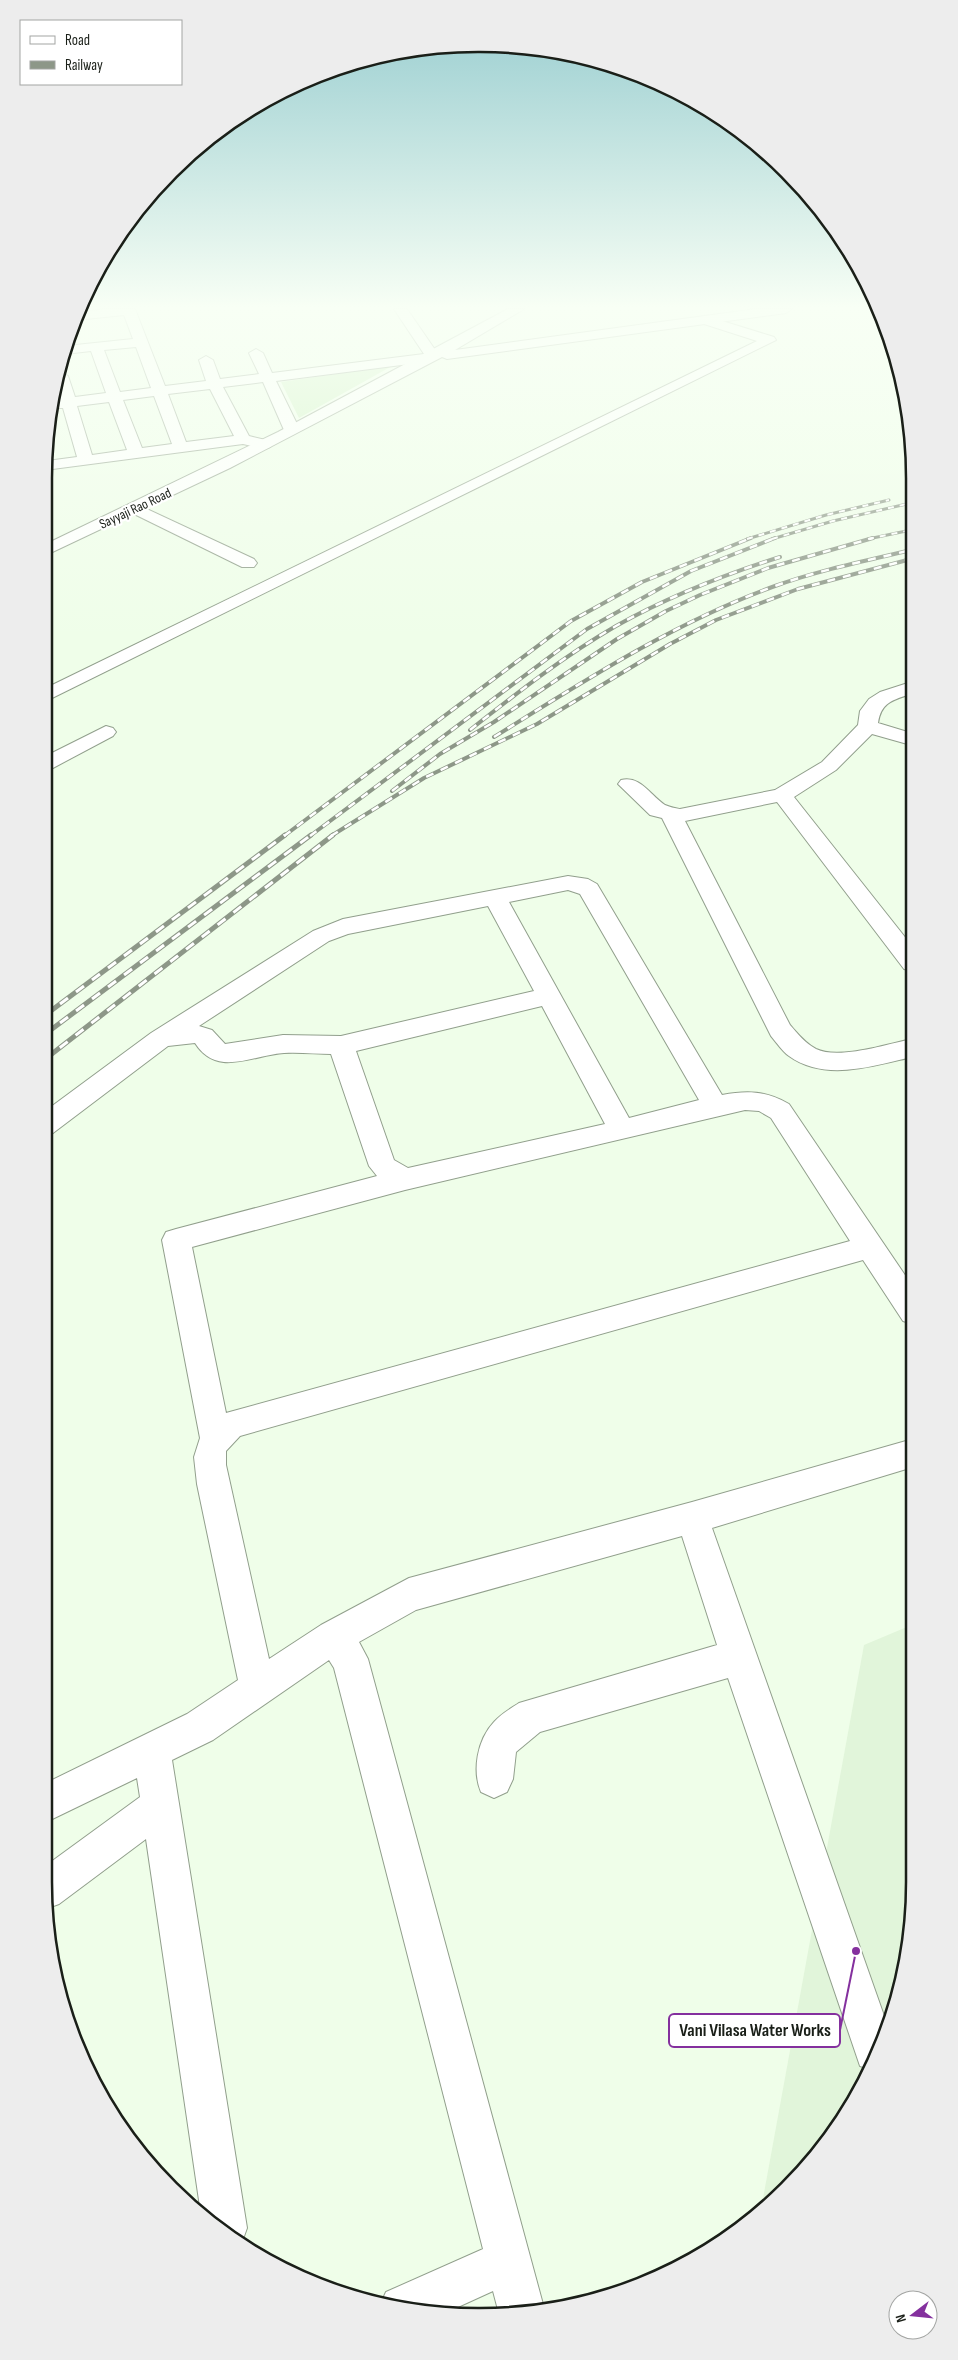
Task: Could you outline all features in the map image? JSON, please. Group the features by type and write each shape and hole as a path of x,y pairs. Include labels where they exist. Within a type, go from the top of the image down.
{"street":[{"path":"68,419 86,461"},
{"path":"123,419 136,454"},
{"path":"170,419 181,448"},
{"path":"233,419 243,439"},
{"path":"287,419 292,430"},
{"name":"Sayyaji Rao Road","path":"52,547 266,444 313,419"},
{"path":"52,692 608,419"},
{"path":"52,465 243,439 266,444"},
{"path":"134,508 248,563"},
{"path":"628,784 658,810 672,816 782,796 829,766 868,726 870,712 876,703 887,696 906,690"},
{"path":"868,726 906,737"},
{"path":"52,761 106,732"},
{"path":"782,796 906,955"},
{"path":"672,816 780,1030 799,1052 820,1060 850,1060 906,1049"},
{"path":"52,1120 160,1039 321,936 343,927 496,899 568,883 580,884 589,889 715,1106"},
{"path":"496,899 622,1130"},
{"path":"160,1039 190,1033 203,1036 209,1045 220,1053 234,1053 283,1044 341,1045 549,996"},
{"path":"341,1045 383,1166 405,1178"},
{"path":"258,1688 213,1484 209,1456 215,1437 176,1240 405,1178 622,1130 745,1100 764,1102 780,1111 906,1302"},
{"path":"215,1437 232,1425 869,1247"},
{"path":"52,1800 200,1727 333,1637 409,1595 692,1518 906,1455"},
{"path":"692,1518 873,2045"},
{"path":"333,1637 350,1659 520,2306"},
{"path":"494,1779 496,1755 507,1732 532,1716 739,1656"},
{"path":"152,1751 224,2223"},
{"path":"52,1885 161,1806"},
{"path":"415,2302 508,2261"}],"shaded area":[{"path":"906,1627 906,1881 902,1937 891,1991 883,2018 862,2070 834,2118 817,2141 781,2183 763,2199 864,1645"}],"railway":[{"path":"747,539 826,515 889,500"},
{"path":"774,538 833,521 906,504"},
{"path":"868,539 906,531"},
{"path":"284,836 571,621 642,582 751,538"},
{"path":"310,836 587,629 691,571 774,538"},
{"path":"392,791 440,754 494,722 617,639 666,611 700,595 768,568 873,538"},
{"path":"494,737 631,654 702,617 775,586 808,575 906,551"},
{"path":"470,730 559,662 616,626 696,587 780,557"},
{"path":"331,836 424,778 537,724 670,644 716,620 798,589 906,560"},
{"path":"52,1010 285,835"},
{"path":"52,1029 311,835"},
{"path":"52,1054 333,835"}],"place":[{"name":"Vani Vilasa Water Works","path":"856,1951"}]}
